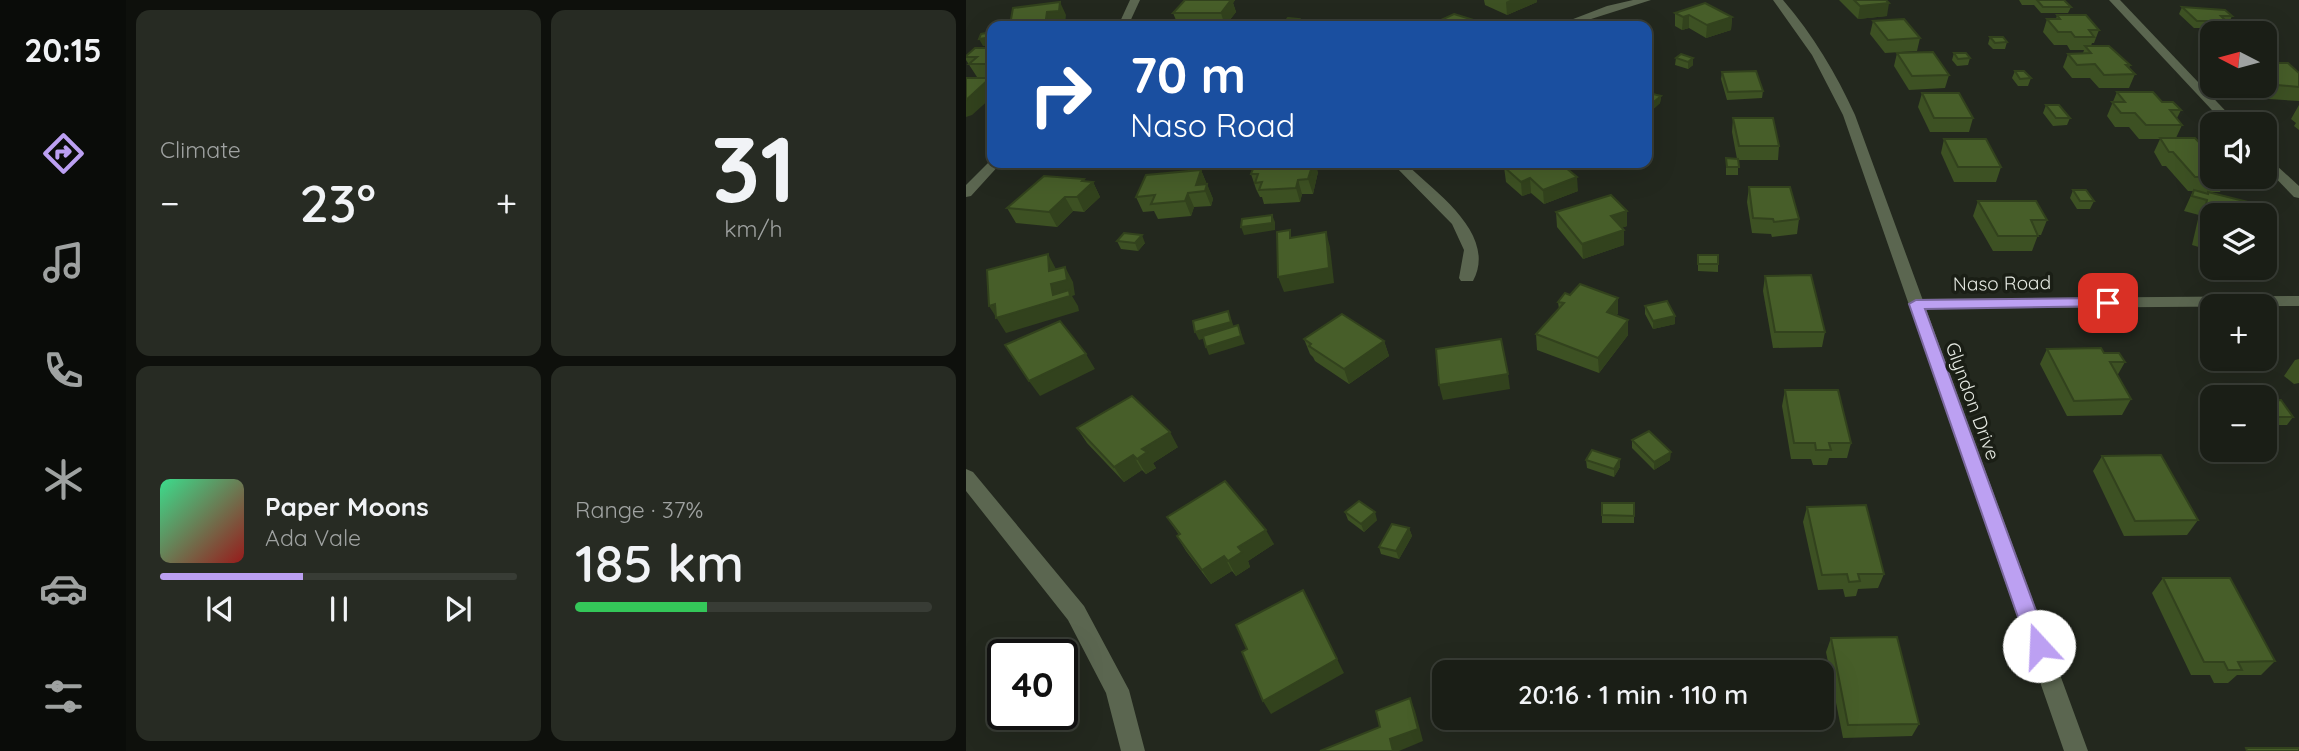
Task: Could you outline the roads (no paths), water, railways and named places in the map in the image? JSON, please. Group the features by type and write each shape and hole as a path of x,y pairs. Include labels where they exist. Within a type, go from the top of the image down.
{"street":[{"path":"1125,21 1135,0"},
{"path":"1574,21 1611,8 1646,0"},
{"name":"Glyndon Drive","path":"1777,0 1809,39 1831,74 1849,115 2077,751"},
{"path":"2114,0 2221,112"},
{"path":"966,193 990,168"},
{"path":"1403,168 1458,222 1472,250 1467,278"},
{"path":"2277,171 2299,194"},
{"name":"Naso Road","path":"1916,304 2299,301"},
{"path":"966,477 1076,613 1117,691 1133,751"}]}
